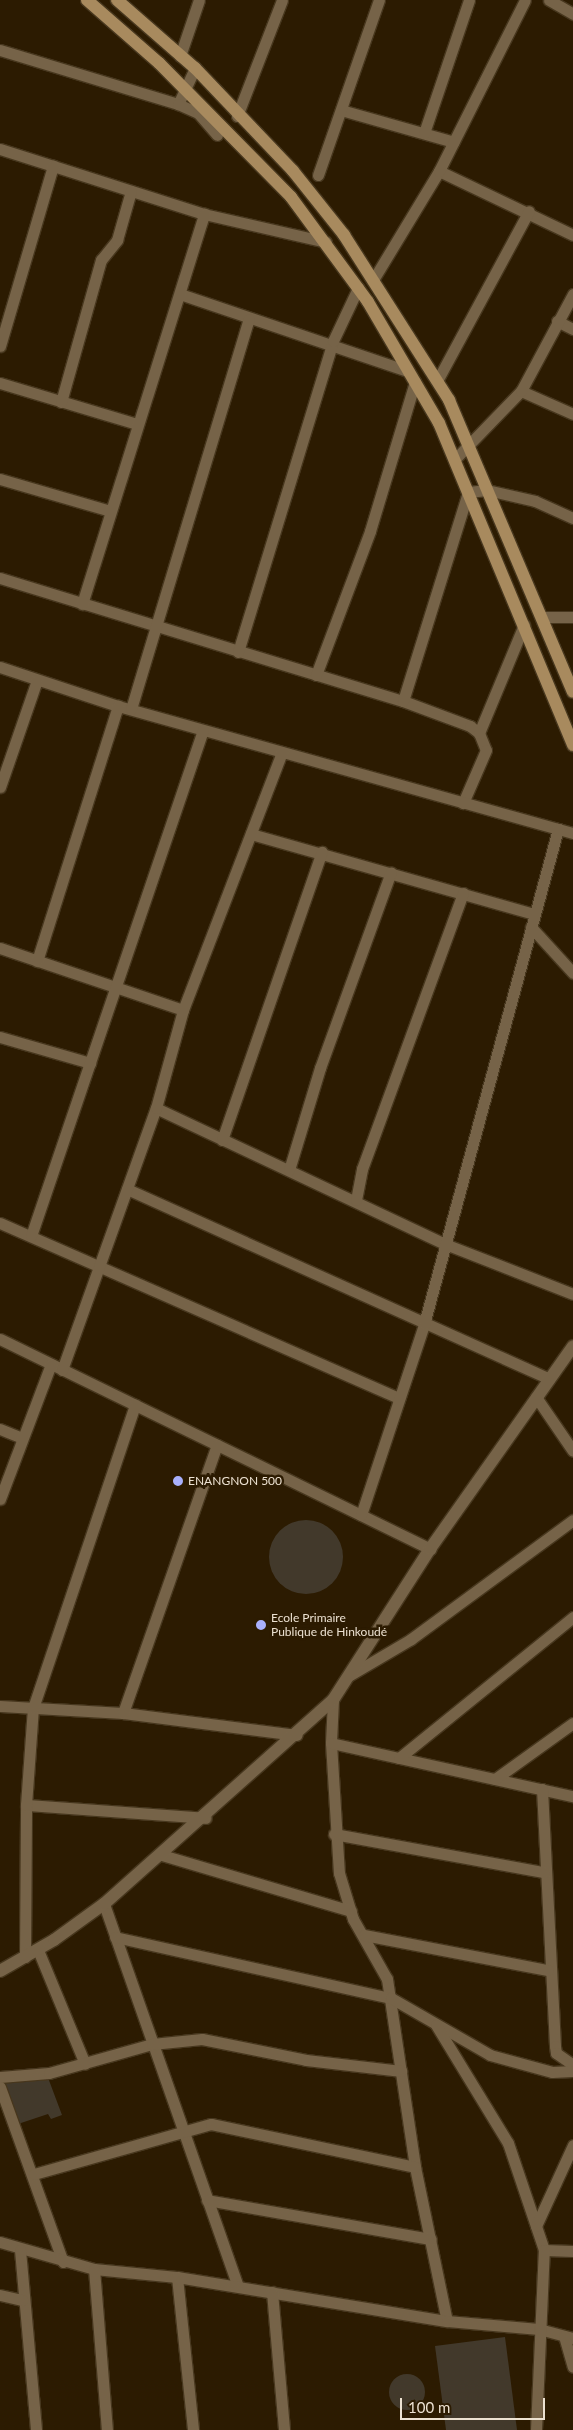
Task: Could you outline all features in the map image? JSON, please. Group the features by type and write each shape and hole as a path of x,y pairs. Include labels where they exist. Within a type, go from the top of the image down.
{"main road":[{"path":"87,0 185,89 291,197 326,242 358,288 412,376 454,459 573,745"},
{"path":"119,1 194,68 237,116 293,171 373,280 437,381 468,446 573,692"}],"street":[{"path":"180,56 199,0"},
{"path":"237,116 282,0"},
{"path":"318,175 379,0"},
{"path":"424,133 469,0"},
{"path":"373,280 439,171 525,0"},
{"path":"549,0 573,14"},
{"path":"0,50 193,109 217,135"},
{"path":"178,104 194,68"},
{"path":"341,110 454,142"},
{"path":"0,148 204,214 326,242"},
{"path":"0,346 53,166"},
{"path":"439,171 529,211 573,235"},
{"path":"61,402 101,260 117,240 131,191"},
{"path":"437,381 529,211"},
{"path":"82,604 204,214"},
{"path":"238,652 333,342 358,288"},
{"path":"180,294 249,319 333,342 412,376 370,530 316,675"},
{"path":"454,459 521,390 573,294"},
{"path":"130,709 249,319"},
{"path":"558,321 573,329"},
{"path":"0,383 137,424"},
{"path":"521,390 573,414"},
{"path":"0,479 110,512"},
{"path":"403,701 468,492 487,490 535,501 573,518"},
{"path":"0,578 155,627 403,701 479,733 486,750 464,802"},
{"path":"541,617 573,617"},
{"path":"479,733 524,625"},
{"path":"0,667 118,706 573,833"},
{"path":"0,787 5,748 37,680"},
{"path":"37,961 118,706"},
{"path":"31,1236 203,730"},
{"path":"62,1370 156,1108 184,1010 282,752"},
{"path":"362,1516 424,1324 558,829"},
{"path":"251,834 322,852 534,914"},
{"path":"222,1140 322,852"},
{"path":"289,1170 320,1068 391,872"},
{"path":"356,1200 362,1169 463,893"},
{"path":"531,927 573,973"},
{"path":"0,948 184,1010"},
{"path":"1,1041 90,1063"},
{"path":"156,1108 356,1200 445,1244 573,1294"},
{"path":"128,1189 549,1379"},
{"path":"0,1223 98,1268 400,1398"},
{"path":"0,1339 430,1549"},
{"path":"0,1971 38,1950 104,1904 206,1818 298,1735 333,1700 430,1549 573,1346"},
{"path":"0,1499 3,1482 52,1364"},
{"path":"536,1397 573,1451"},
{"path":"25,1957 26,1805 33,1708 135,1405"},
{"path":"0,1428 22,1438"},
{"path":"123,1713 217,1445"},
{"path":"350,1674 411,1639 573,1520"},
{"path":"400,1758 573,1617"},
{"path":"333,1700 331,1743 334,1834 351,1911 387,1979 415,2167 448,2321"},
{"path":"0,1706 123,1713 298,1735"},
{"path":"495,1779 573,1723"},
{"path":"331,1743 573,1796"},
{"path":"542,1789 548,1970 556,2053 573,2065"},
{"path":"26,1805 206,1818"},
{"path":"334,1834 544,1872"},
{"path":"162,1855 351,1911"},
{"path":"104,1904 238,2286"},
{"path":"364,1935 548,1970"},
{"path":"115,1937 391,1998 434,2021 490,2055 552,2072 573,2070"},
{"path":"38,1950 85,2064"},
{"path":"434,2021 502,2130 544,2250 536,2430"},
{"path":"0,2077 85,2064 152,2044 206,2039 306,2060 401,2071"},
{"path":"0,2086 34,2174 63,2262"},
{"path":"34,2174 183,2129 229,2126 415,2167"},
{"path":"536,2226 569,2163 573,2145"},
{"path":"207,2200 431,2239"},
{"path":"0,2242 20,2250 94,2269 177,2277 448,2321 539,2329 568,2337 573,2367"},
{"path":"20,2250 22,2300 36,2430"},
{"path":"544,2250 573,2251"},
{"path":"94,2269 107,2430"},
{"path":"177,2277 193,2430"},
{"path":"272,2292 284,2430"},
{"path":"0,2294 22,2300"}],"shaded area":[{"path":"306,1520 327,1526 337,1536 343,1557 337,1578 327,1588 306,1594 285,1588 275,1578 269,1557 275,1536 285,1526"},
{"path":"47,2075 62,2115 51,2119 48,2114 15,2125 3,2077"},
{"path":"505,2337 517,2430 446,2430 435,2346"},
{"path":"407,2374 414,2375 420,2379 424,2385 424,2399 420,2405 414,2409 407,2410 400,2409 394,2405 390,2399 389,2392 390,2385 394,2379 400,2375"}],"place":[{"name":"ENANGNON 500","path":"178,1481"},
{"name":"Ecole Primaire Publique de Hinkoudé","path":"261,1625"}]}
